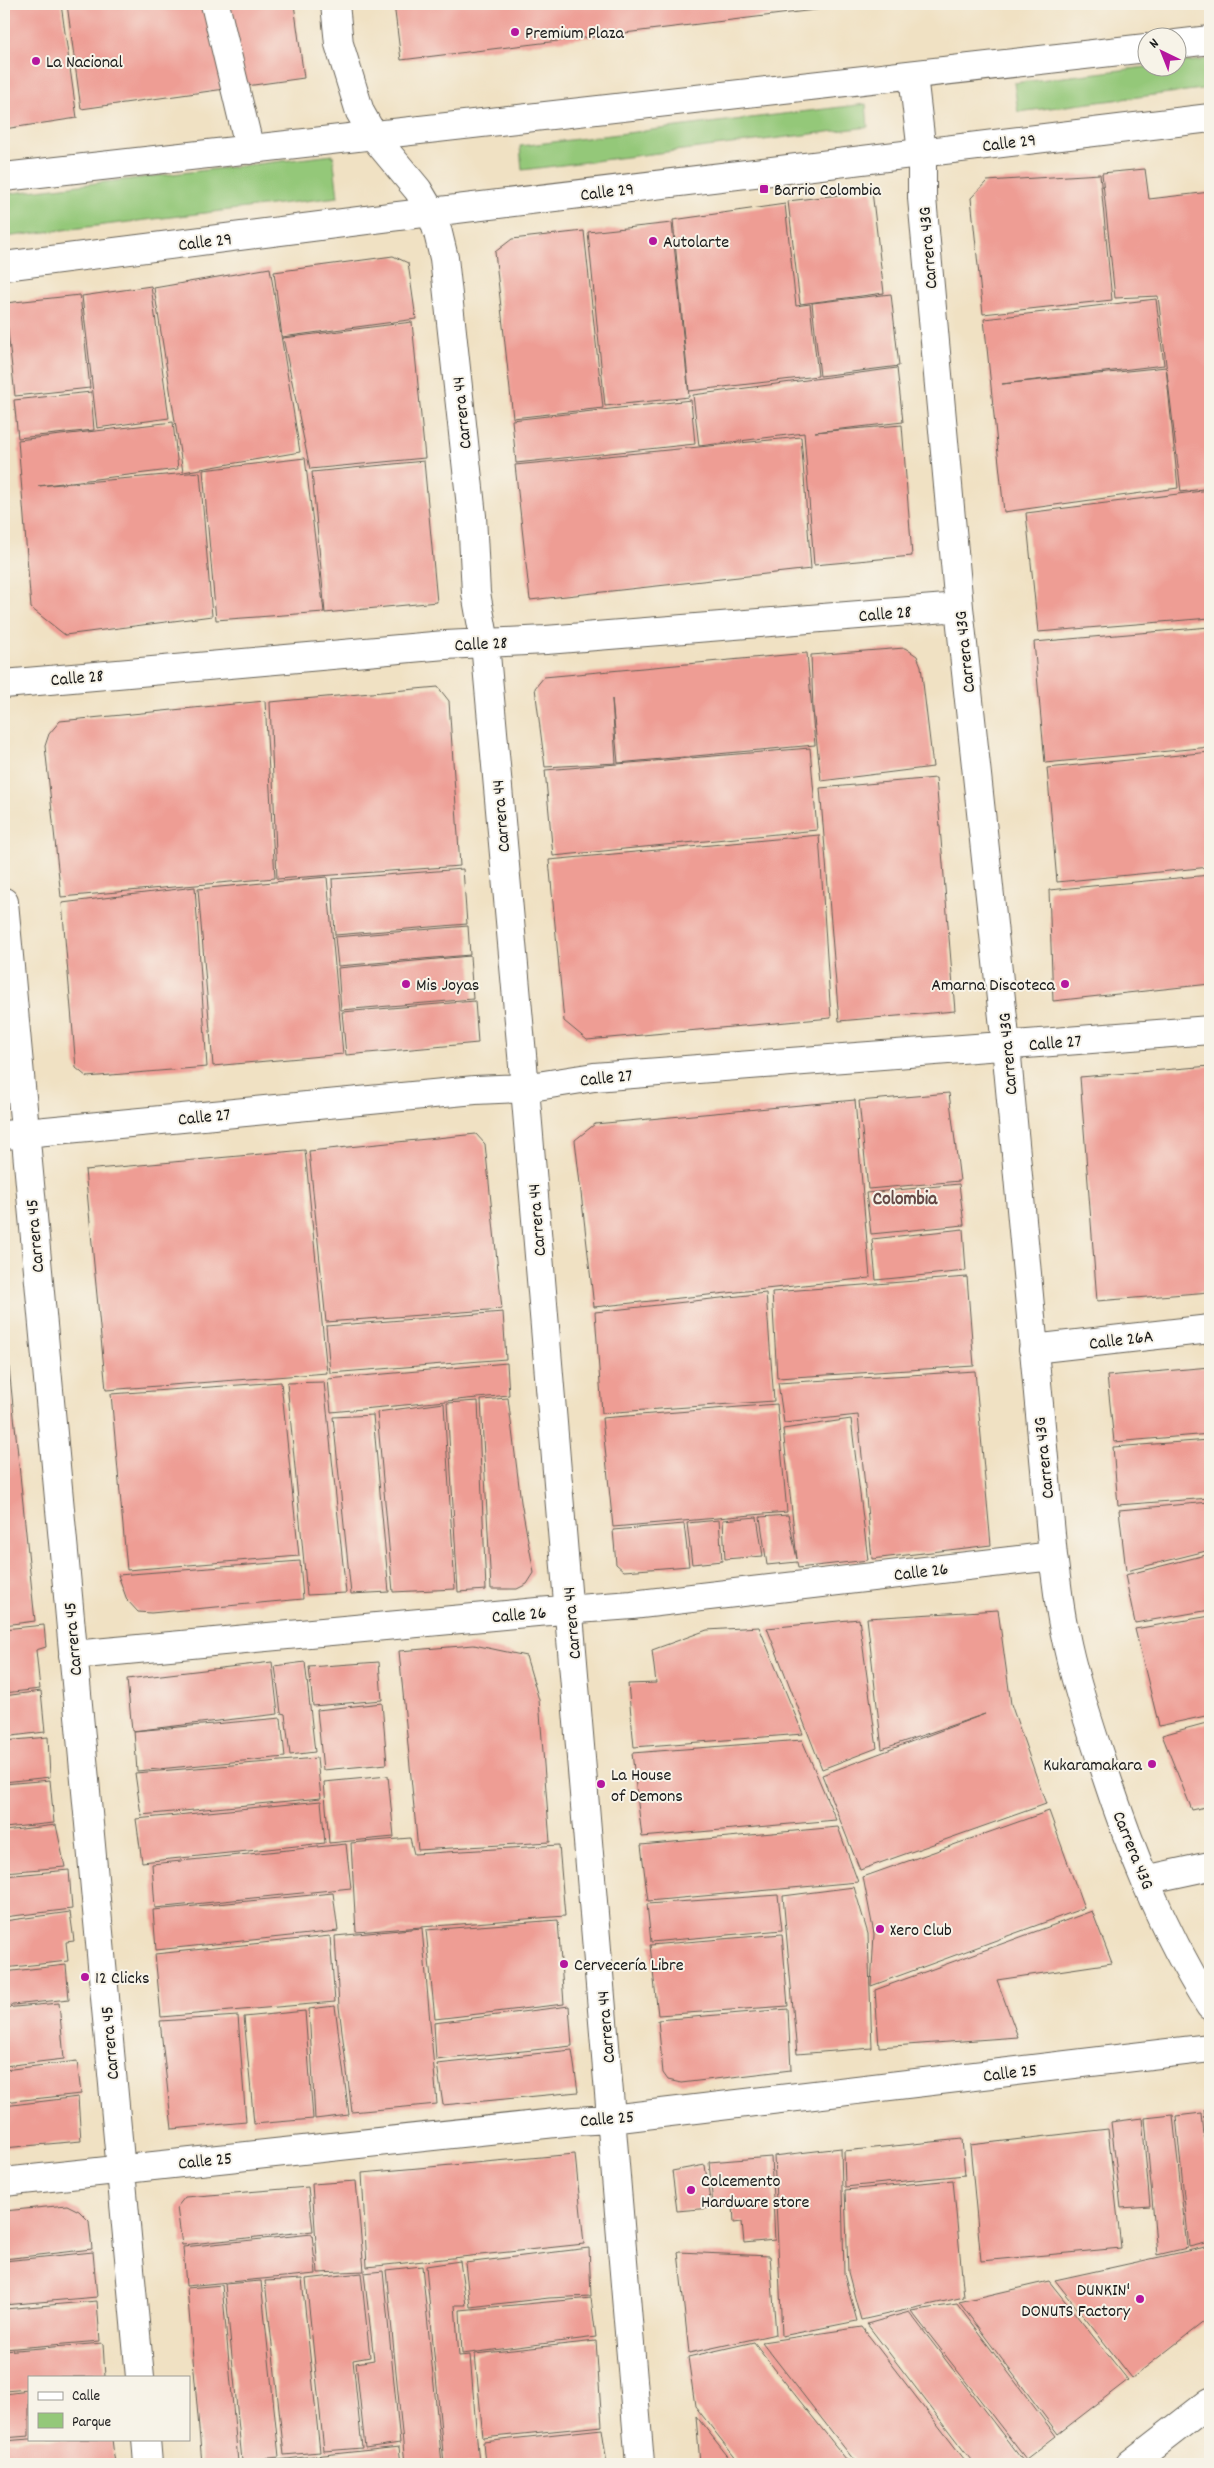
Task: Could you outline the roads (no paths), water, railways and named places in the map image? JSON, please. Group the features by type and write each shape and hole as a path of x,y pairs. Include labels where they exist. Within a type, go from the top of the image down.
{"street":[{"path":"215,4 250,150"},
{"name":"Carrera 44","path":"335,4 339,44 351,88 360,112 374,137 418,190 431,212 444,258 472,516 476,593 485,643 525,1088 640,2464"},
{"path":"1186,43 1210,40"},
{"path":"4,177 374,137 1136,49"},
{"name":"Carrera 43G","path":"913,75 922,153 922,198 959,607 1006,1046 1053,1556 1065,1634 1084,1710 1110,1789 1145,1880 1167,1929 1210,2006"},
{"name":"Calle 29","path":"4,266 431,212 1210,118"},
{"name":"Calle 28","path":"4,684 485,643 959,607"},
{"name":"Carrera 45","path":"4,902 14,1134 73,1655 140,2376"},
{"name":"Calle 27","path":"14,1134 474,1090 525,1088 594,1077 1210,1030"},
{"name":"Calle 26A","path":"1033,1349 1210,1329"},
{"name":"Calle 26","path":"73,1655 632,1606 1053,1556"},
{"path":"1145,1880 1210,1866"},
{"name":"Calle 25","path":"4,2182 574,2121 611,2119 1210,2048"},
{"path":"1130,2464 1210,2402"},
{"path":"146,2440 148,2464"}],"place":[{"name":"Premium Plaza","path":"515,32"},
{"name":"La Nacional","path":"36,61"},
{"name":"Barrio Colombia","path":"764,189"},
{"name":"Autolarte","path":"653,241"},
{"name":"Mis Joyas","path":"406,984"},
{"name":"Amarna Discoteca","path":"1065,984"},
{"name":"Kukaramakara","path":"1152,1764"},
{"name":"La House of Demons","path":"601,1784"},
{"name":"Xero Club","path":"880,1929"},
{"name":"Cervecería Libre","path":"564,1964"},
{"name":"12 Clicks","path":"85,1977"},
{"name":"Colcemento Hardware store","path":"691,2190"},
{"name":"DUNKIN' DONUTS Factory","path":"1140,2299"}],"district":[{"name":"Colombia","path":"905,1197"}]}
